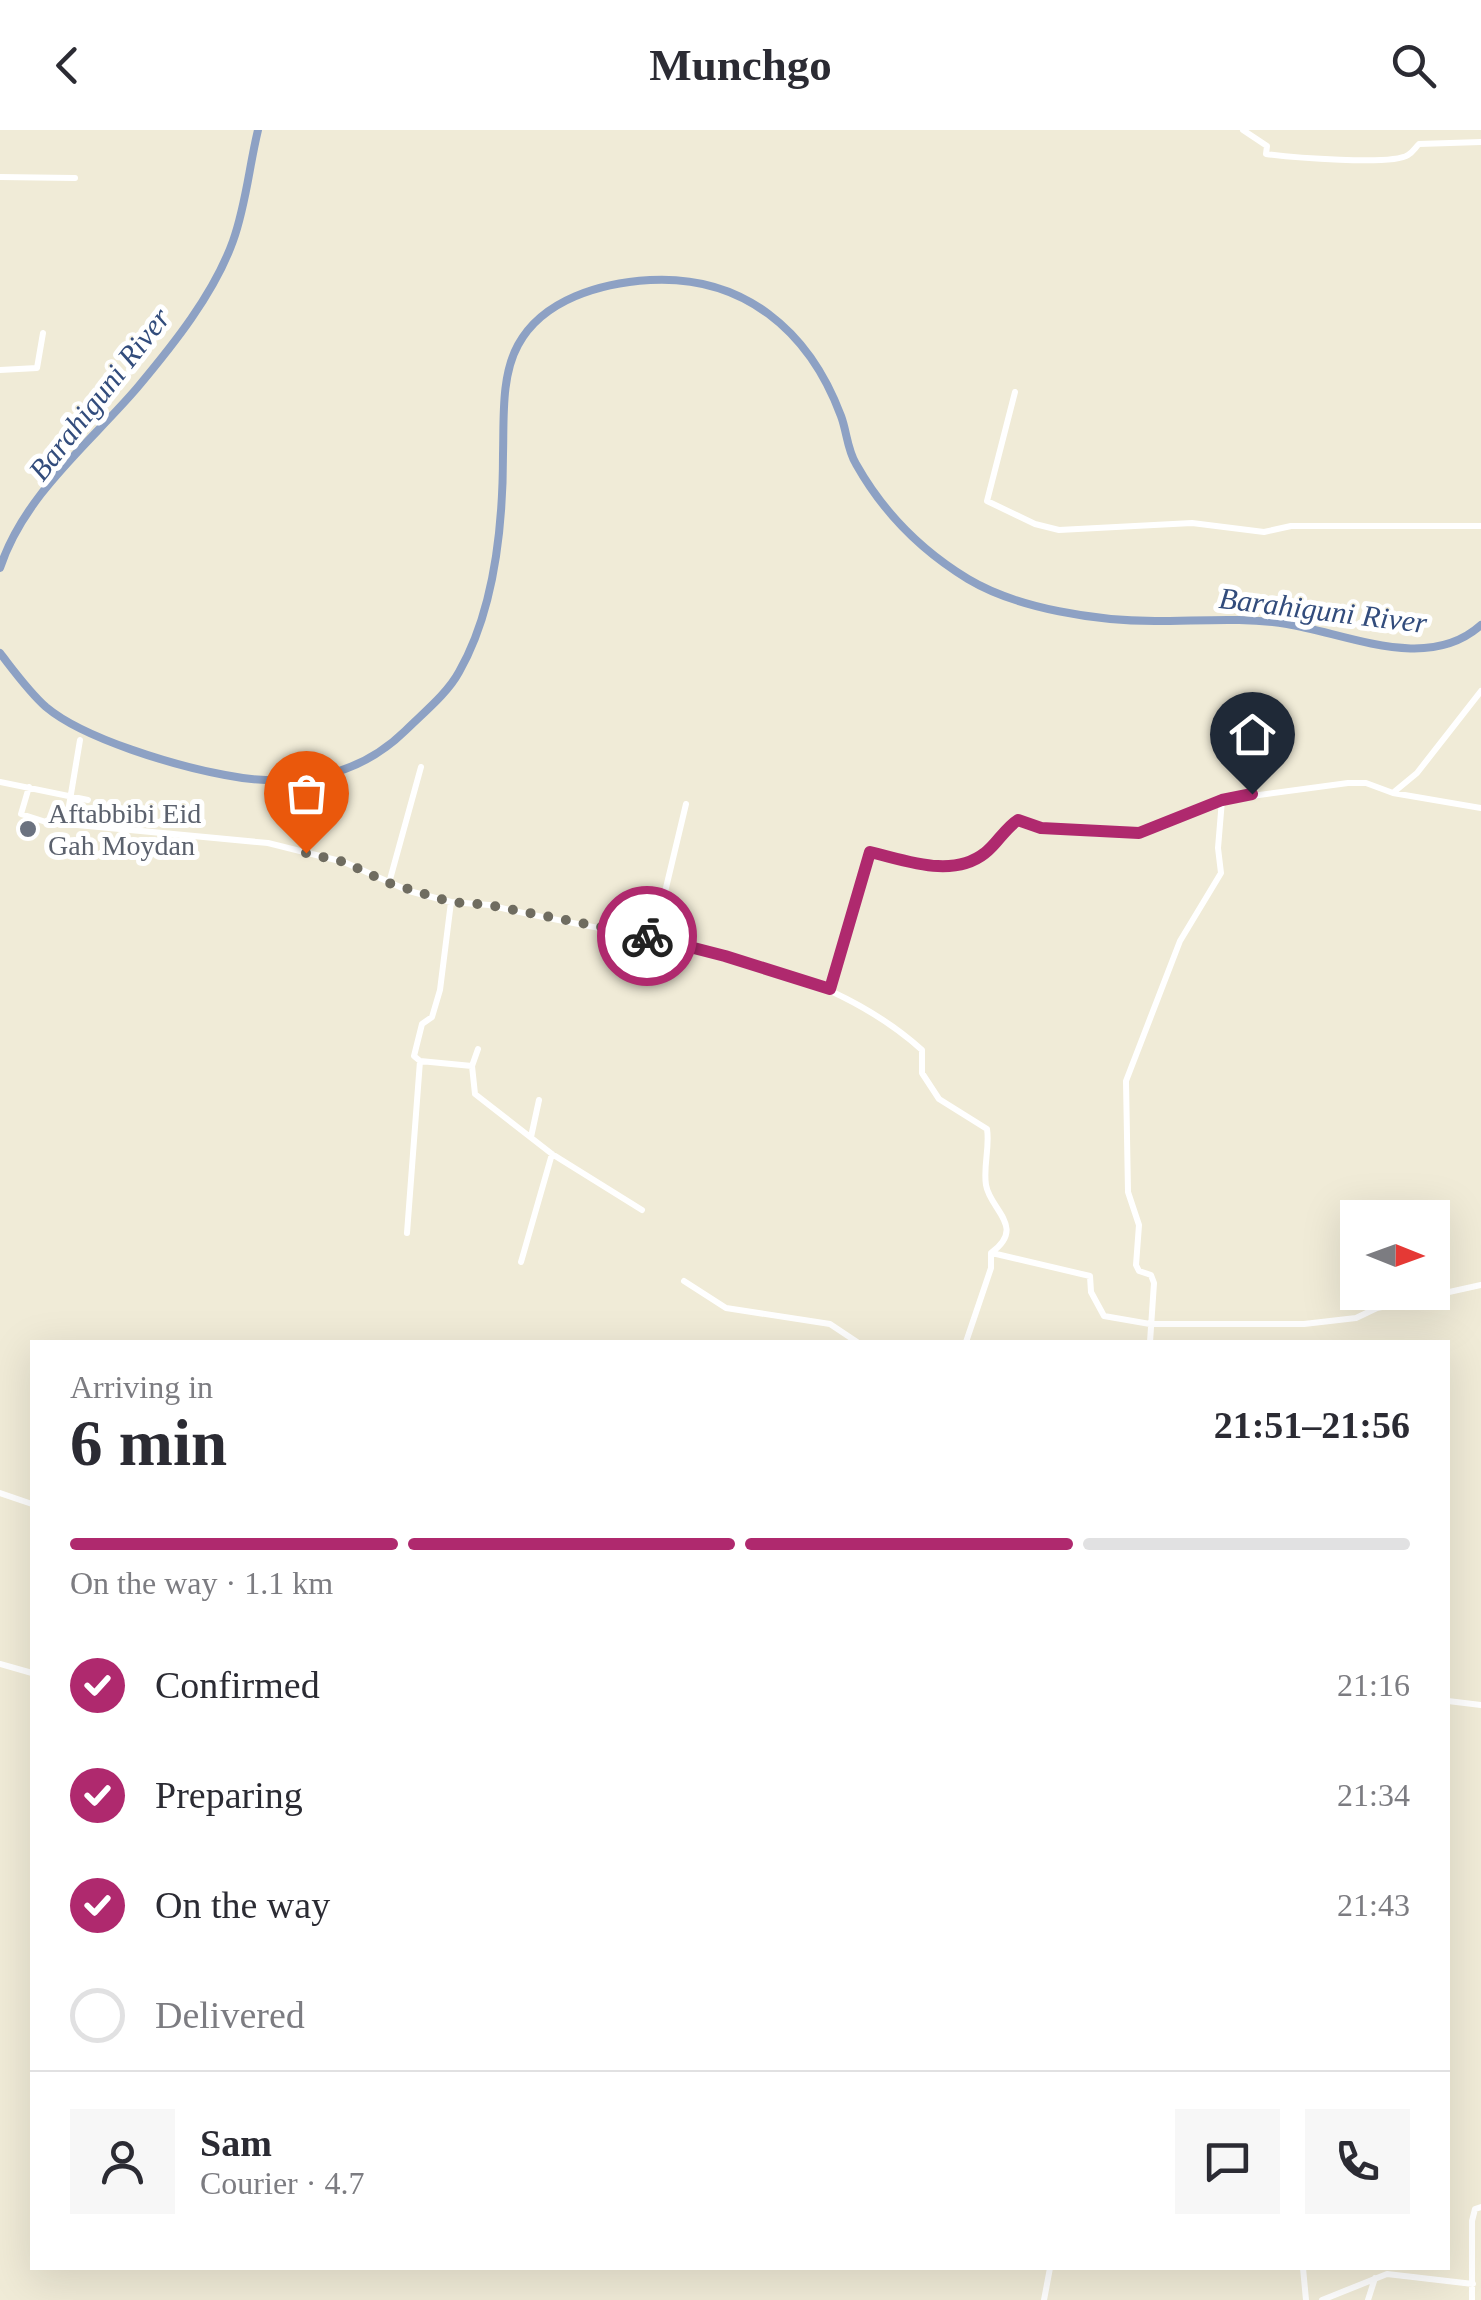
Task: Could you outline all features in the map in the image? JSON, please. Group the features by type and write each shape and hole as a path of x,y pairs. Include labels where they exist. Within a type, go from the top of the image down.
{"street":[{"path":"1243,130 1266,146 1266,154 1348,160 1398,158 1409,155 1419,144 1481,142"},
{"path":"0,178 75,178"},
{"path":"0,370 37,369 43,333"},
{"path":"1015,392 987,502 1046,528 1192,523 1264,532 1291,526 1481,526"},
{"path":"1392,793 1417,773 1481,691"},
{"path":"66,824 80,740"},
{"path":"389,883 421,766"},
{"path":"0,782 88,800"},
{"path":"830,989 870,852 933,867 964,864 984,854 1018,820 1041,828 1139,833 1222,800 1348,783 1366,783 1392,793 1481,808"},
{"path":"29,787 21,814 66,824 268,843 344,862 389,883 451,902 489,905 725,956 830,989 867,1008 922,1050 922,1074 939,1099 987,1129 987,1190 1006,1217 1002,1242 991,1253 991,1268 967,1340"},
{"path":"1150,1340 1153,1278 1137,1269 1139,1224 1128,1192 1126,1081 1180,941 1221,873 1218,853 1222,800"},
{"path":"654,938 686,804"},
{"path":"451,902 440,990 432,1018 422,1024 415,1058 472,1066"},
{"path":"478,1049 472,1066 475,1094 552,1154 642,1210"},
{"path":"408,1233 420,1061"},
{"path":"532,1137 539,1100"},
{"path":"521,1262 552,1154"},
{"path":"991,1253 1090,1276 1091,1292 1104,1316 1150,1324 1304,1324 1356,1318 1377,1308 1481,1285"},
{"path":"684,1282 726,1308 830,1324 853,1340"},
{"path":"0,1493 30,1503"},
{"path":"0,1664 30,1672"},
{"path":"1450,1702 1481,1705"},
{"path":"1472,2300 1472,2221 1476,2209 1481,2208"},
{"path":"1044,2300 1050,2270"},
{"path":"1302,2270 1306,2300"},
{"path":"1322,2300 1375,2278 1402,2274 1473,2284"},
{"path":"1368,2300 1375,2278"}],"waterway":[{"name":"Barahiguni River","path":"0,568 41,494 137,388 204,299 225,261 237,227 258,130"},
{"name":"Barahiguni River","path":"0,653 34,695 63,719 157,758 225,775 274,780 321,776 365,760 405,731 448,688 481,621 499,538 506,384 518,345 542,316 575,296 612,285 650,280 715,287 743,298 791,334 827,385 853,458 878,498 935,556 988,589 1084,616 1271,622 1412,648 1460,639 1481,625"}],"way so far":[{"path":"306,853 344,862 389,883 451,902 489,905 647,936"}],"place":[{"name":"Aftabbibi Eid Gah Moydan","path":"28,829"}],"route":[{"path":"647,936 830,989 860,873 870,852 933,867 964,864 984,854 1018,820 1041,828 1139,833 1222,800 1252,794"}]}
